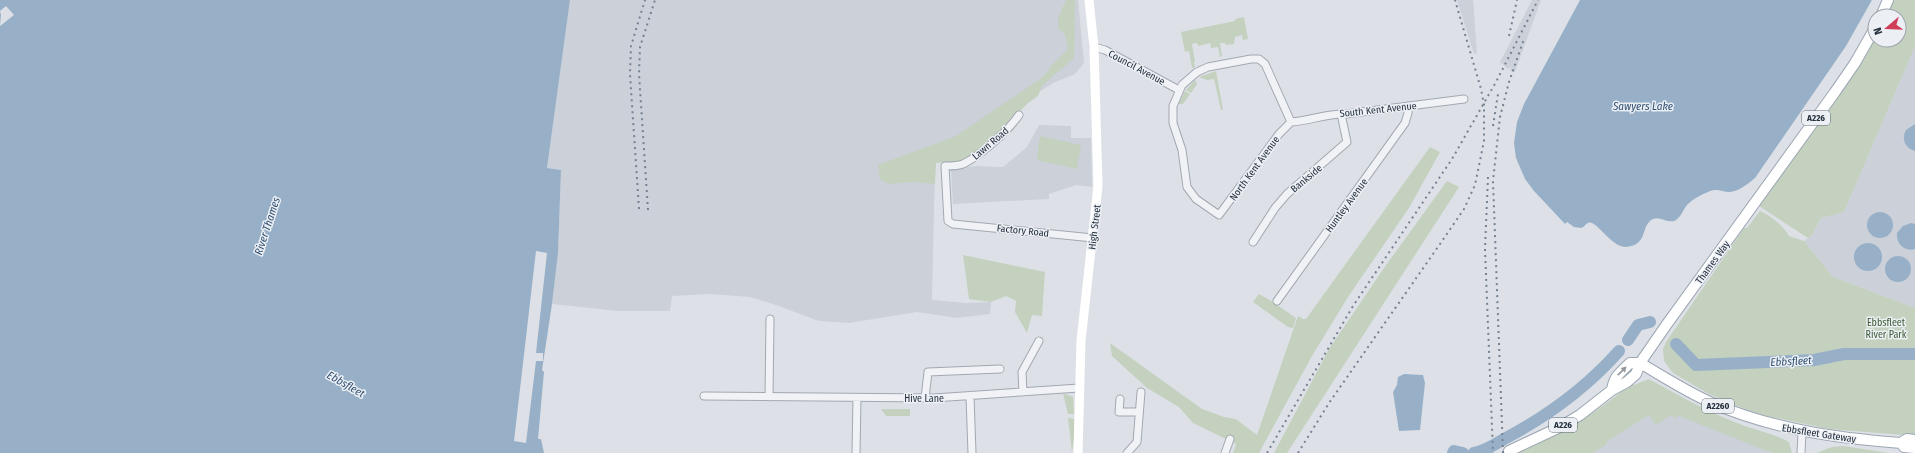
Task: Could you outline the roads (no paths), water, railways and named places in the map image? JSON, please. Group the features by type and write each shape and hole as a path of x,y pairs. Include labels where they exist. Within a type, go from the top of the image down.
{"main road":[{"name":"High Street","path":"1078,453 1081,336 1098,186 1094,47 1090,4"},
{"name":"Thames Way","path":"1640,363 1835,92 1867,41"},
{"name":"A226","path":"1509,451 1568,422 1612,390 1614,379 1630,364 1640,363"},
{"name":"Ebbsfleet Gateway","path":"1640,363 1710,403 1739,414 1802,432 1901,444 1904,447 1915,448"},
{"path":"1901,444 1907,439 1915,440"}],"street":[{"name":"Council Avenue","path":"1094,47 1105,50 1179,90"},
{"path":"1179,90 1186,80 1201,69 1259,59 1265,64 1292,122"},
{"name":"North Kent Avenue","path":"1179,90 1174,106 1173,119 1182,150 1185,183 1194,197 1219,215 1279,134 1292,122"},
{"name":"South Kent Avenue","path":"1292,122 1341,114 1464,99"},
{"name":"Huntley Avenue","path":"1277,301 1405,123 1408,113 1408,106"},
{"name":"Bankside","path":"1254,242 1274,208 1287,194 1347,142 1341,114"},
{"name":"Lawn Road","path":"952,224 948,218 945,166 962,165 976,156 1012,125 1019,115"},
{"name":"Factory Road","path":"952,224 1093,238"},
{"path":"769,397 770,319"},
{"path":"1023,392 1022,372 1039,341"},
{"path":"925,398 928,372 1000,369"},
{"name":"Hive Lane","path":"704,396 925,398 1079,388"},
{"path":"1130,452 1137,442 1138,412 1141,392"},
{"path":"970,396 972,453"},
{"path":"856,453 857,398"},
{"path":"1120,399 1119,412 1138,412"},
{"path":"1801,453 1802,432"},
{"path":"1225,453 1230,439"}],"water":[{"name":"River Thames","path":"0,0 570,0 547,168 561,170 558,253 542,370 544,372 538,439 541,439 544,453 0,453"},
{"name":"Sawyers Lake","path":"1580,0 1872,0 1846,46 1755,178 1746,185 1732,192 1713,190 1699,196 1687,205 1680,216 1674,221 1658,218 1653,219 1649,222 1641,239 1633,246 1625,247 1614,243 1591,223 1587,223 1581,228 1574,227 1567,222 1565,224 1534,191 1525,179 1516,158 1514,143 1517,122 1524,104"},
{"path":"1915,124 1915,151 1906,145 1904,137 1906,130"},
{"path":"1880,212 1889,216 1893,225 1889,234 1880,238 1871,234 1867,225 1871,216"},
{"path":"1911,223 1915,224 1915,249 1911,250 1904,248 1899,244 1897,233 1903,226"},
{"path":"1868,243 1878,247 1882,257 1878,267 1868,271 1858,267 1854,257 1858,247"},
{"path":"1898,256 1907,260 1911,269 1907,278 1898,282 1889,278 1885,269 1889,260"},
{"path":"1404,374 1423,375 1425,383 1420,430 1399,431 1393,392 1397,385 1398,377"}],"waterway":[{"name":"Ebbsfleet","path":"1628,340 1638,325 1650,322"},
{"name":"Ebbsfleet","path":"1676,344 1696,365 1814,360 1844,354 1915,354"},
{"name":"Ebbsfleet","path":"1474,453 1493,446 1550,411 1580,389 1619,351"},
{"name":"Ebbsfleet","path":"1453,453 1454,451 1463,453"}],"railway":[{"path":"639,209 630,74 631,46 645,0"},
{"path":"648,210 639,74 640,47 655,0"},
{"path":"1298,453 1329,403 1464,209 1475,185 1484,141 1484,105 1481,89 1455,0"},
{"path":"1509,36 1517,0"},
{"path":"1267,453 1353,306 1452,159 1496,82 1538,0"},
{"path":"1503,453 1493,181 1500,117 1509,82 1524,39"},
{"path":"1493,126 1498,94"},
{"path":"1488,177 1485,249 1493,453"}],"park label":[{"name":"Ebbsfleet River Park","path":"1886,328"}]}
